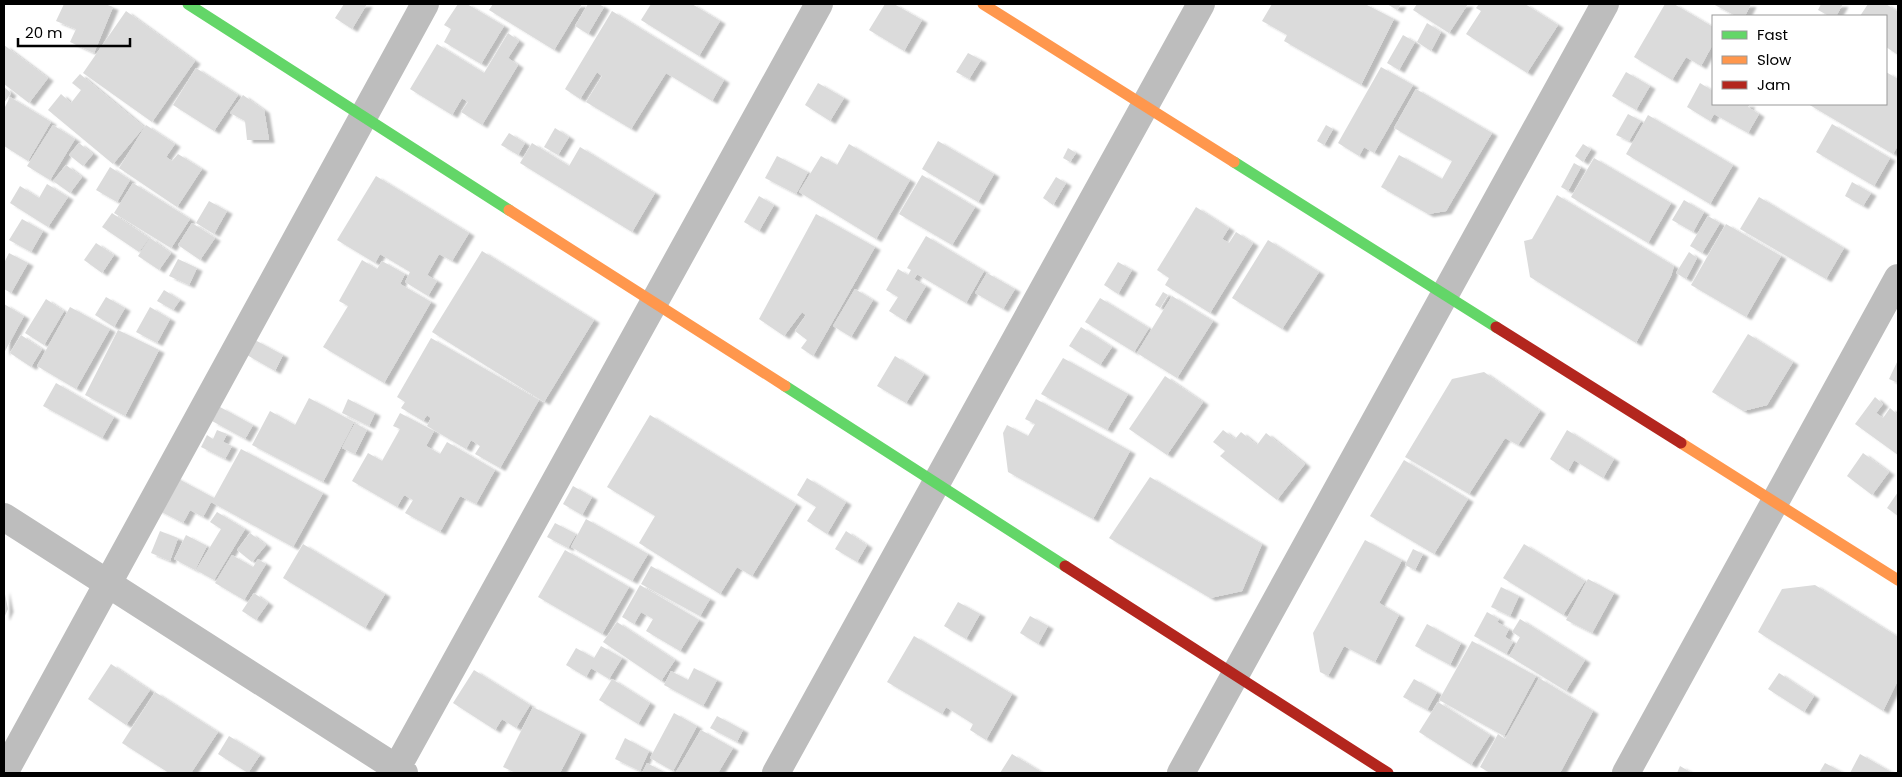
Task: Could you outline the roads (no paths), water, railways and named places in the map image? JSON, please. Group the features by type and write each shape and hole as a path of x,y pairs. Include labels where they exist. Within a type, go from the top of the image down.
{"street":[{"path":"188,4 1388,773"},
{"path":"4,773 426,4"},
{"path":"4,518 398,772 819,4"},
{"path":"984,4 1776,501 1898,580"},
{"path":"776,773 1201,4"},
{"path":"1181,773 1605,4"},
{"path":"1626,773 1898,278"}]}
